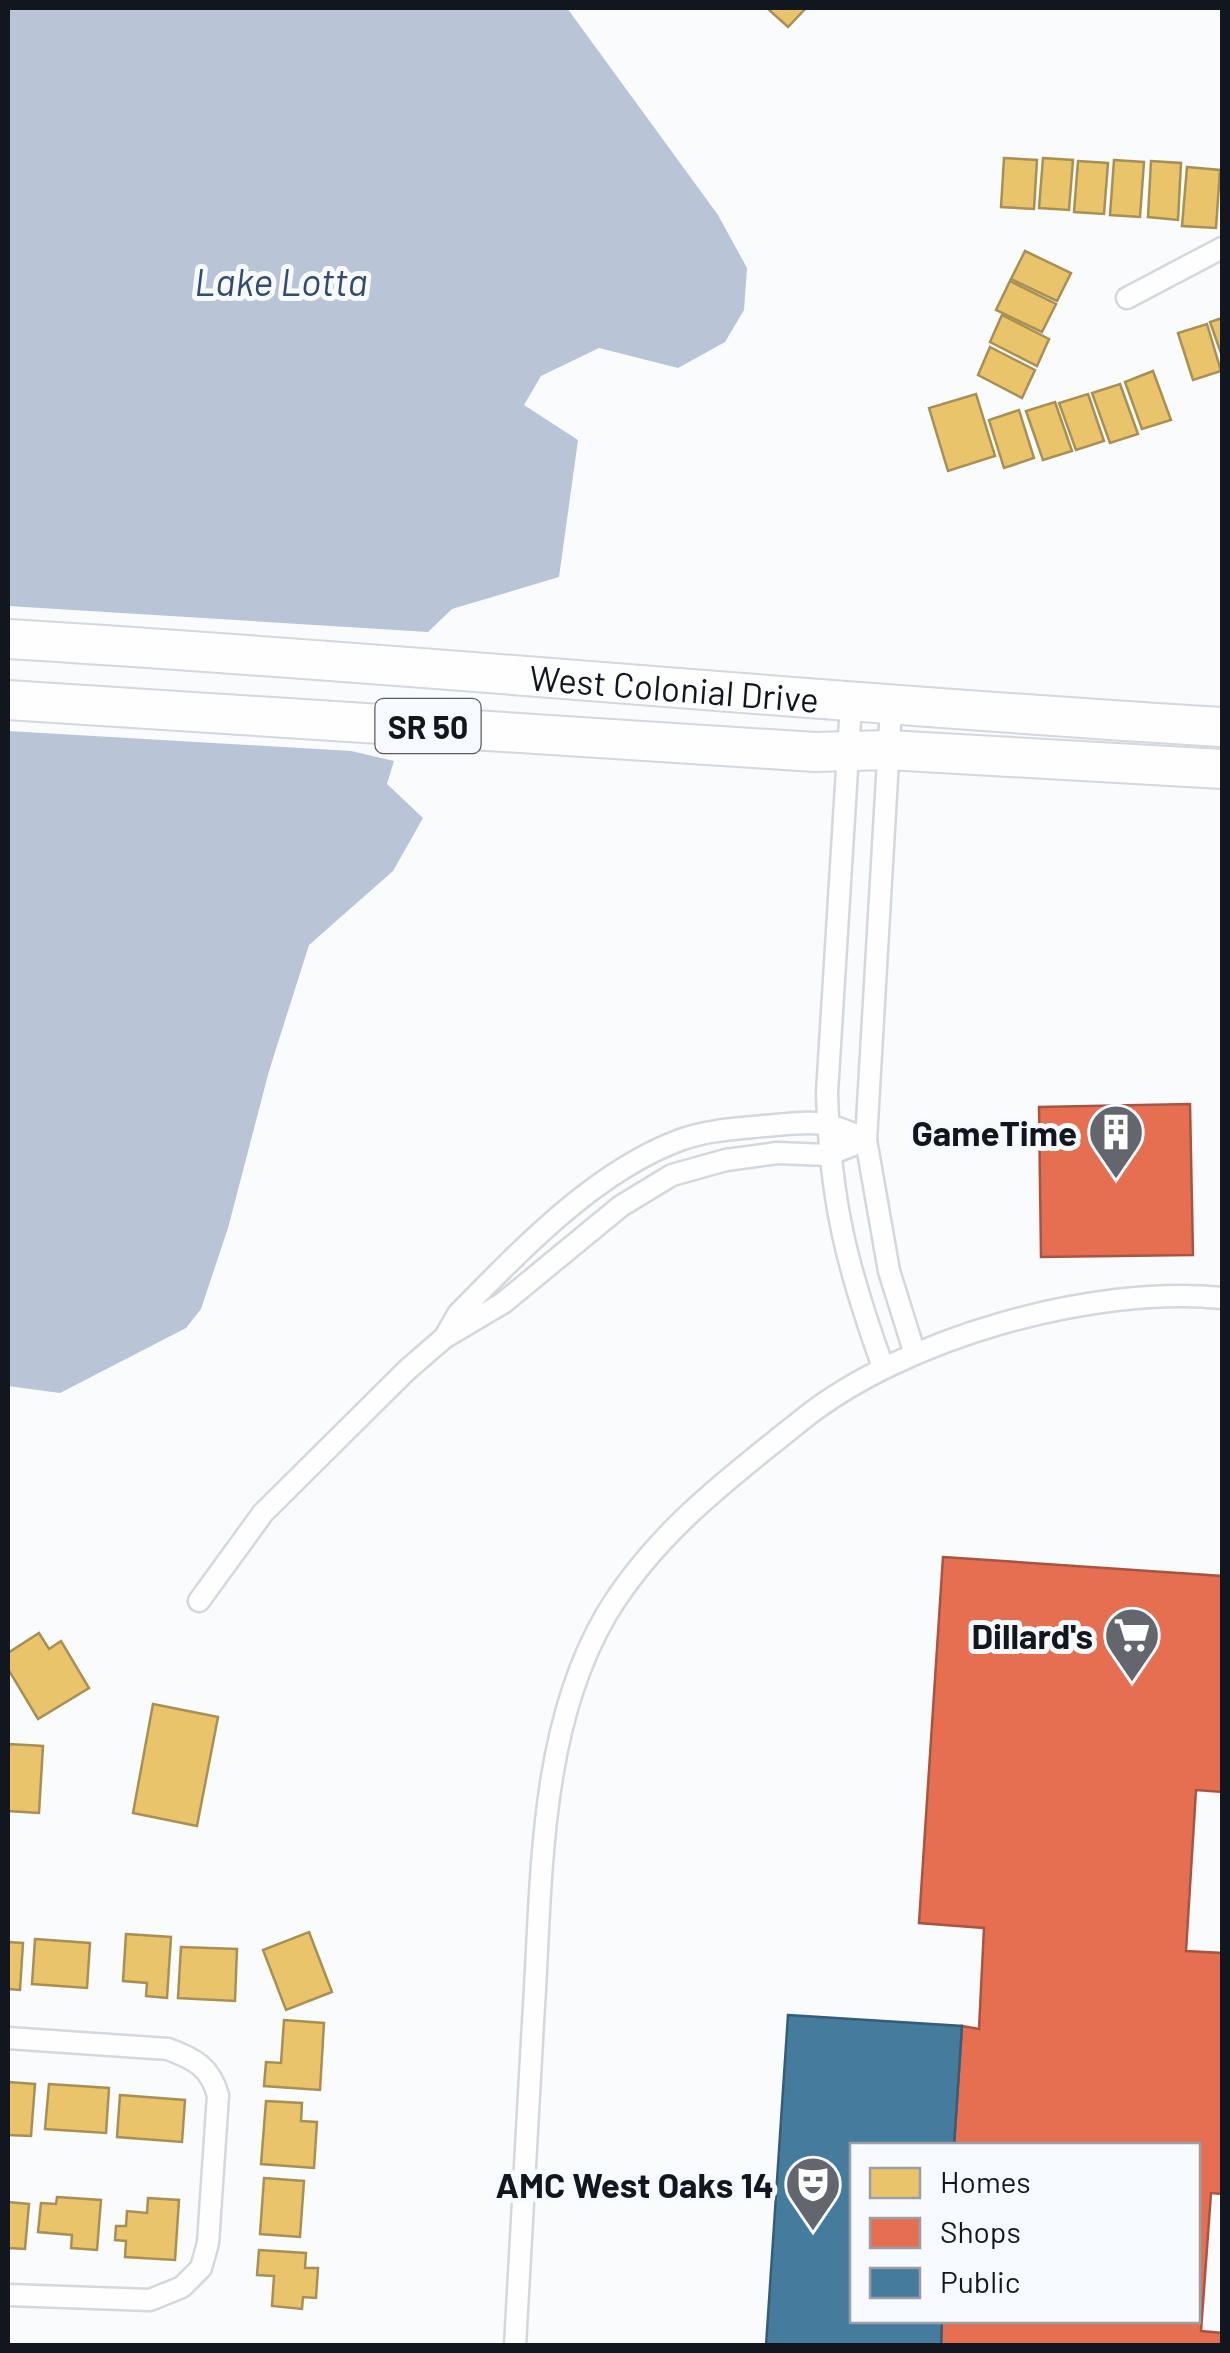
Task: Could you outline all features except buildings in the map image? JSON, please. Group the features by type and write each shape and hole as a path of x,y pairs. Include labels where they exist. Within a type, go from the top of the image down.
{"highway":[{"name":"West Colonial Drive","path":"8,638 355,660 891,708 1222,728"},
{"name":"West Colonial Drive","path":"8,700 848,751 1222,769"}],"street":[{"path":"1127,298 1222,248"},
{"path":"851,704 828,1155 849,1273 883,1368"},
{"path":"891,708 866,1140 889,1271 914,1350"},
{"path":"444,1338 458,1314 494,1277 581,1200 635,1163 681,1140 725,1130 828,1121 866,1140"},
{"path":"199,1601 263,1513 444,1338 503,1304 621,1206 672,1175 726,1160 777,1153 828,1155 866,1140"},
{"path":"514,2346 541,1883 553,1778 570,1696 605,1617 660,1538 835,1394 914,1350 1054,1311 1182,1294 1222,1298"},
{"path":"8,2038 168,2049 193,2058 212,2075 218,2095 208,2244 201,2268 182,2287 150,2300 8,2295"}],"water":[{"name":"Lake Lotta","path":"8,8 567,8 718,215 747,268 744,310 725,342 678,368 599,348 541,376 524,405 578,440 559,577 452,609 428,632 8,606"},
{"path":"8,731 351,751 394,761 387,784 423,818 393,871 309,945 201,1309 186,1328 60,1393 8,1386"}],"place":[{"name":"GameTime","path":"1116,1181"},
{"name":"Dillard's","path":"1132,1684"},
{"name":"AMC West Oaks 14","path":"813,2233"}]}
